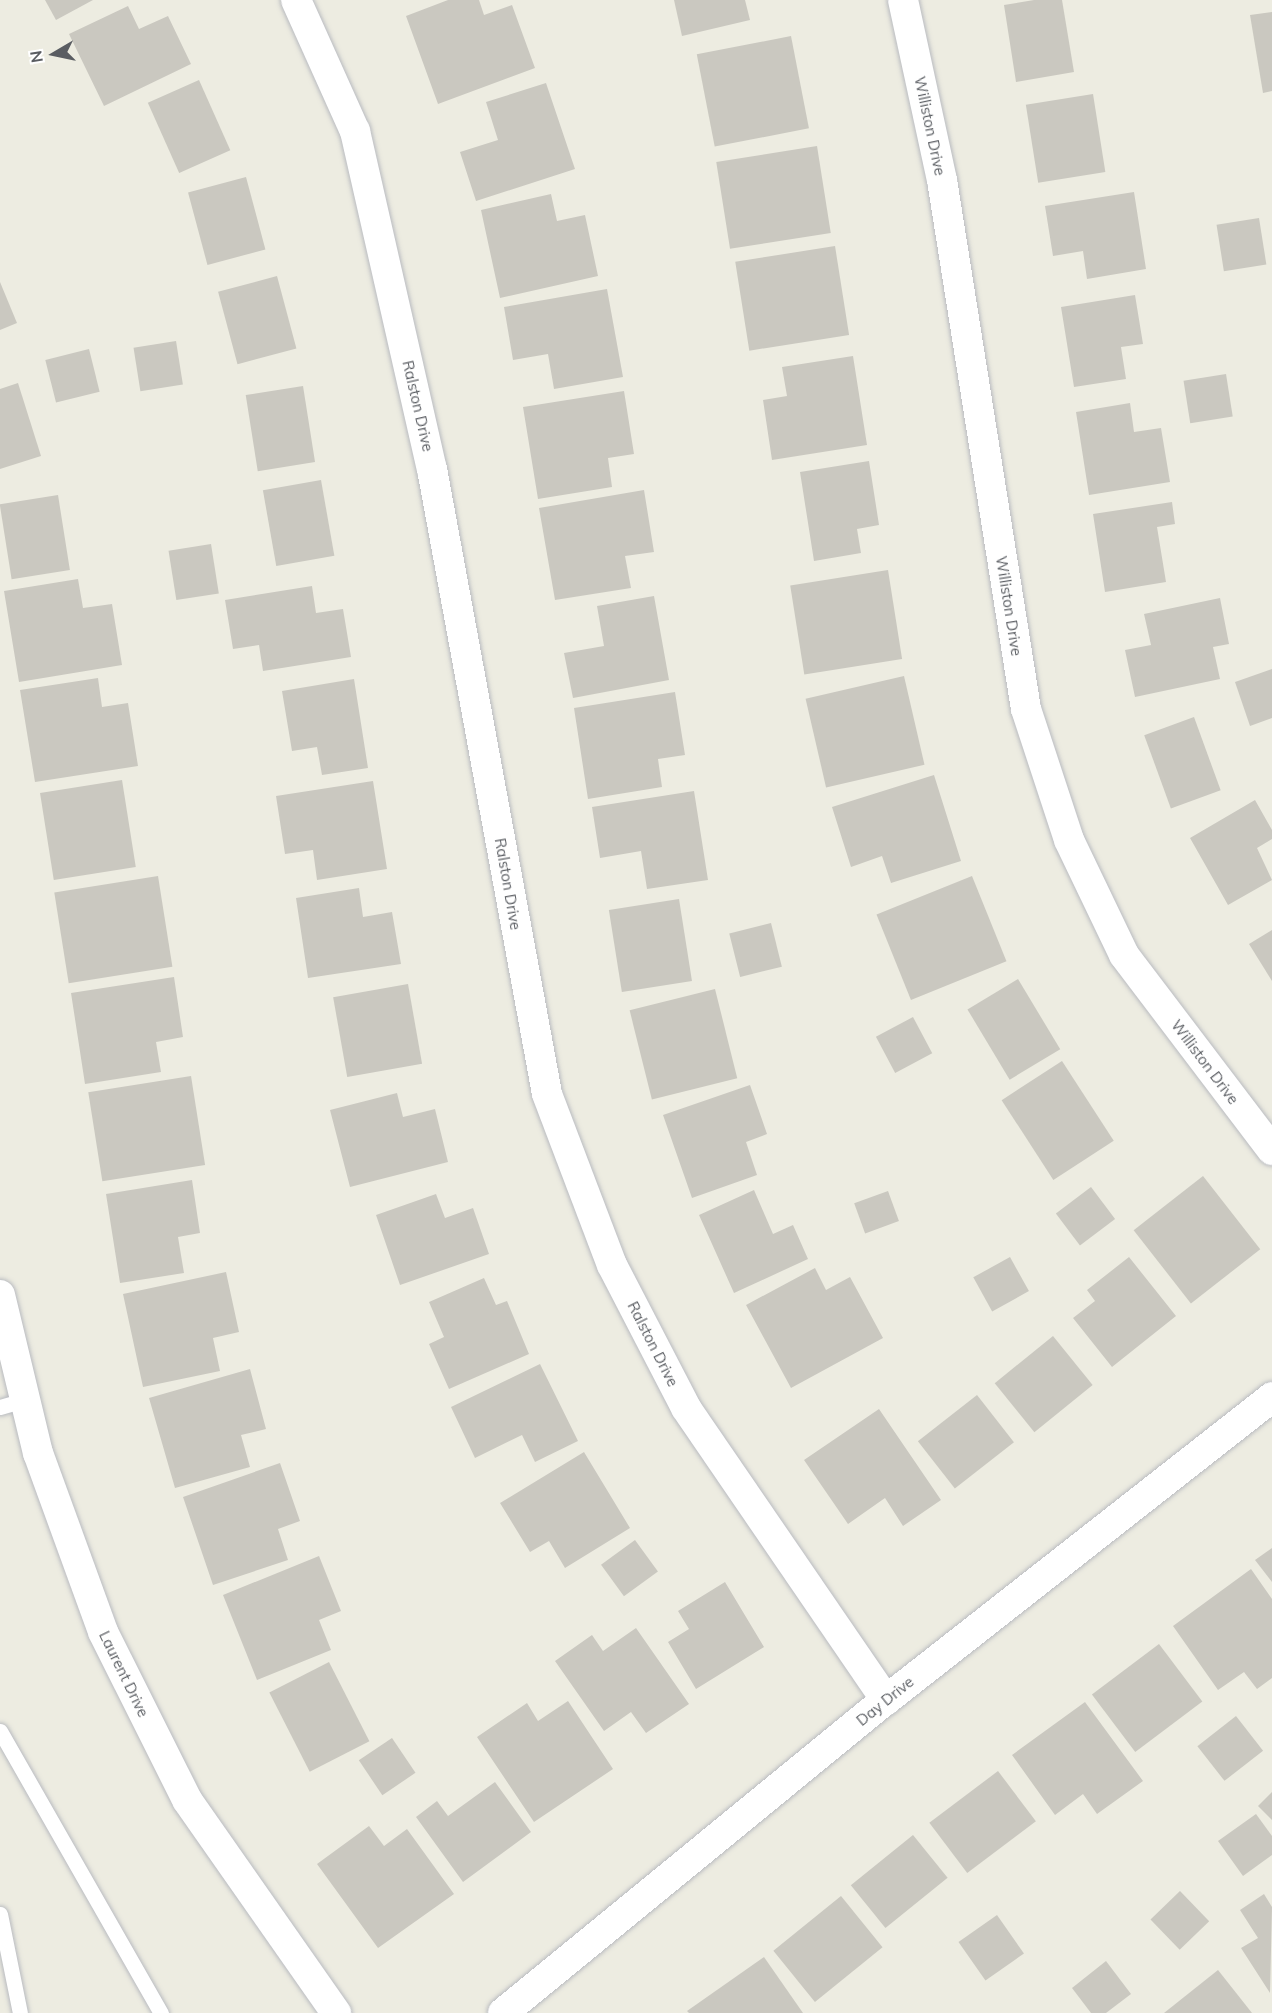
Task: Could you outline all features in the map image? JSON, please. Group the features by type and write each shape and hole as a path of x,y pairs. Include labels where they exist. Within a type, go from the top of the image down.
{"street":[{"name":"Ralston Drive","path":"296,0 355,131 432,469 546,1094 612,1265 686,1408 886,1700"},
{"name":"Williston Drive","path":"903,0 942,180 1026,709 1069,840 1124,955 1272,1150"},
{"name":"Laurent Drive","path":"0,1294 13,1404 38,1453 103,1632 187,1800 336,2013"},
{"name":"Day Drive","path":"503,2013 886,1700 1272,1396"}],"lane":[{"path":"0,1731 161,2013"},
{"path":"0,1914 20,2013"}],"building":[{"path":"45,0 93,0 56,20"},
{"path":"448,0 479,0 484,15 512,5 535,68 438,104 406,16"},
{"path":"674,0 745,0 750,20 682,36"},
{"path":"1034,0 1062,0 1074,72 1016,82 1004,5"},
{"path":"128,6 139,29 168,16 191,64 104,106 69,34"},
{"path":"1272,12 1272,91 1263,93 1250,15"},
{"path":"791,36 809,128 715,147 697,54"},
{"path":"199,80 230,150 179,173 148,103"},
{"path":"546,83 575,169 476,201 460,152 498,140 486,102"},
{"path":"1093,94 1105,172 1038,183 1026,105"},
{"path":"817,146 831,233 730,249 716,162"},
{"path":"246,177 265,249 207,265 188,193"},
{"path":"1134,192 1146,269 1087,279 1083,251 1053,256 1045,206"},
{"path":"551,194 557,221 585,215 598,276 500,298 481,210"},
{"path":"1259,218 1266,264 1224,271 1217,225"},
{"path":"835,246 849,335 749,351 735,262"},
{"path":"277,276 296,348 237,364 218,292"},
{"path":"0,282 17,323 0,330"},
{"path":"607,289 623,377 554,389 548,354 513,360 504,307"},
{"path":"1135,295 1143,344 1121,347 1126,379 1074,387 1061,307"},
{"path":"176,341 183,384 140,391 134,348"},
{"path":"89,349 100,392 56,403 45,360"},
{"path":"853,356 867,445 772,460 763,400 787,396 782,367"},
{"path":"1226,374 1233,416 1190,423 1184,381"},
{"path":"18,383 41,456 0,469 0,389"},
{"path":"303,386 315,462 258,471 246,395"},
{"path":"624,391 634,454 608,458 612,487 538,499 523,407"},
{"path":"1130,403 1134,432 1161,428 1170,482 1089,495 1076,412"},
{"path":"869,461 879,525 857,529 861,553 814,561 800,472"},
{"path":"321,480 334,556 276,566 263,490"},
{"path":"644,490 654,552 625,556 631,588 555,600 539,508"},
{"path":"58,495 70,570 12,579 0,504"},
{"path":"1172,502 1175,524 1157,527 1166,582 1105,592 1093,514"},
{"path":"211,544 219,593 176,600 169,551"},
{"path":"888,570 902,659 804,674 790,585"},
{"path":"78,579 83,608 112,604 122,665 19,682 4,591"},
{"path":"312,586 316,613 343,609 351,657 263,671 259,645 233,649 225,600"},
{"path":"654,596 669,680 573,698 564,653 604,646 597,606"},
{"path":"1220,598 1229,644 1213,647 1220,679 1135,697 1125,650 1151,645 1144,614"},
{"path":"1272,669 1272,718 1250,726 1235,682"},
{"path":"904,676 924,765 826,787 806,699"},
{"path":"98,678 102,707 128,703 138,766 35,782 20,690"},
{"path":"354,679 368,768 322,775 317,747 292,751 282,691"},
{"path":"675,692 685,755 658,759 662,787 588,799 574,708"},
{"path":"1194,717 1221,790 1171,808 1144,735"},
{"path":"934,775 961,861 891,883 882,856 851,867 832,807"},
{"path":"122,780 136,867 54,880 40,793"},
{"path":"373,781 387,869 317,880 313,850 285,854 276,796"},
{"path":"694,791 708,880 647,889 641,851 600,858 592,807"},
{"path":"1255,800 1272,830 1272,839 1257,848 1272,880 1228,905 1190,838"},
{"path":"158,876 172,967 69,983 54,892"},
{"path":"972,876 1006,961 911,1000 877,915"},
{"path":"359,888 363,917 392,912 401,964 308,978 296,898"},
{"path":"679,899 692,981 622,992 609,910"},
{"path":"771,923 782,967 740,977 729,933"},
{"path":"1272,930 1272,981 1249,944"},
{"path":"174,977 183,1037 156,1042 161,1072 85,1084 71,993"},
{"path":"1018,979 1060,1049 1010,1080 967,1009"},
{"path":"408,984 422,1064 347,1077 333,997"},
{"path":"715,989 737,1078 652,1100 630,1010"},
{"path":"913,1017 932,1053 895,1073 876,1037"},
{"path":"1062,1061 1114,1141 1053,1180 1002,1100"},
{"path":"191,1076 205,1165 102,1181 88,1092"},
{"path":"750,1085 767,1134 746,1142 757,1175 692,1198 663,1115"},
{"path":"397,1093 403,1117 435,1109 448,1162 350,1187 330,1110"},
{"path":"1203,1176 1260,1249 1191,1303 1134,1230"},
{"path":"192,1180 200,1233 178,1237 184,1273 120,1283 106,1194"},
{"path":"1091,1187 1115,1219 1080,1245 1056,1213"},
{"path":"754,1190 773,1234 793,1225 808,1259 734,1293 699,1215"},
{"path":"888,1191 899,1221 865,1233 854,1203"},
{"path":"436,1194 445,1218 473,1208 489,1254 400,1285 376,1215"},
{"path":"1010,1257 1029,1291 992,1311 973,1277"},
{"path":"1129,1257 1176,1316 1112,1367 1073,1318 1095,1301 1087,1290"},
{"path":"815,1268 826,1290 850,1277 883,1338 791,1388 746,1305"},
{"path":"226,1272 239,1332 213,1338 220,1371 143,1387 123,1294"},
{"path":"484,1278 496,1305 507,1301 529,1354 449,1389 429,1344 444,1337 429,1302"},
{"path":"1053,1336 1093,1385 1034,1432 995,1383"},
{"path":"540,1364 578,1441 535,1462 522,1435 475,1458 451,1407"},
{"path":"250,1369 266,1429 241,1435 250,1467 175,1488 149,1398"},
{"path":"977,1395 1014,1442 955,1488 918,1441"},
{"path":"879,1409 941,1500 903,1526 885,1498 848,1524 804,1460"},
{"path":"584,1452 630,1528 565,1568 549,1541 530,1552 500,1503"},
{"path":"280,1463 300,1521 278,1529 288,1560 213,1585 183,1497"},
{"path":"635,1540 658,1572 624,1596 601,1565"},
{"path":"1272,1548 1272,1582 1255,1560"},
{"path":"319,1556 341,1611 319,1620 331,1650 257,1680 223,1595"},
{"path":"1251,1569 1272,1599 1272,1678 1257,1689 1244,1672 1218,1690 1173,1626"},
{"path":"725,1582 764,1647 696,1689 668,1642 689,1629 678,1611"},
{"path":"636,1628 689,1704 646,1733 631,1712 604,1731 555,1661 592,1635 603,1651"},
{"path":"1159,1644 1202,1702 1135,1752 1092,1695"},
{"path":"329,1662 369,1741 310,1772 269,1692"},
{"path":"568,1701 613,1769 534,1822 477,1737 527,1703 538,1721"},
{"path":"1085,1702 1143,1781 1097,1814 1083,1794 1055,1815 1012,1755"},
{"path":"1236,1716 1263,1751 1224,1781 1197,1746"},
{"path":"392,1738 415,1773 382,1795 359,1760"},
{"path":"998,1771 1036,1821 967,1873 929,1823"},
{"path":"495,1782 531,1832 463,1882 416,1817 437,1801 448,1816"},
{"path":"1272,1792 1272,1820 1258,1806"},
{"path":"1256,1814 1272,1836 1272,1855 1243,1876 1218,1841"},
{"path":"369,1826 384,1846 407,1829 454,1894 378,1948 317,1864"},
{"path":"913,1835 948,1878 885,1928 851,1885"},
{"path":"1180,1891 1209,1921 1180,1950 1151,1919"},
{"path":"1264,1894 1272,1907 1270,1993 1241,1948 1258,1938 1240,1910"},
{"path":"841,1896 883,1947 815,2002 773,1951"},
{"path":"997,1915 1024,1954 985,1980 958,1942"},
{"path":"764,1957 803,2013 689,2013 687,2011"},
{"path":"1106,1961 1131,1994 1106,2013 1091,2013 1072,1988"},
{"path":"1218,1970 1252,2013 1164,2013"}]}
